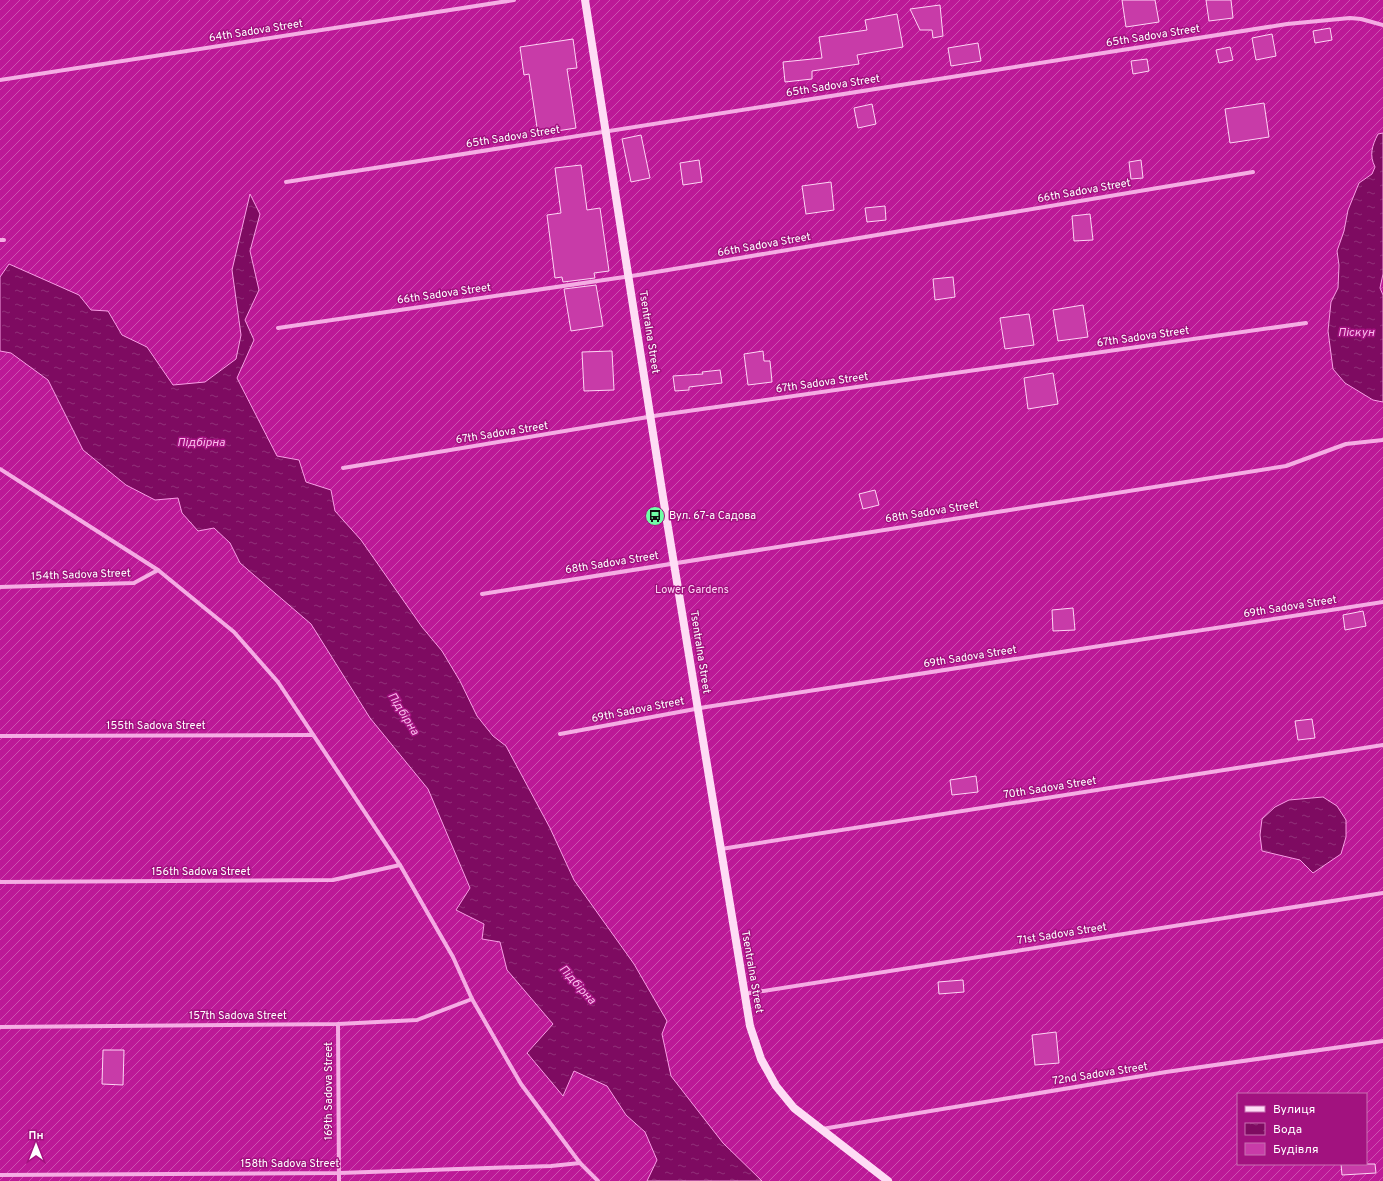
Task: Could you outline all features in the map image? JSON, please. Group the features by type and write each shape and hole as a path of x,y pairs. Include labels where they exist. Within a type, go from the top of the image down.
{"street":[{"name":"64th Sadova Street","path":"0,80 514,0"},
{"name":"Tsentralna Street","path":"585,0 607,131 674,562 750,1026 761,1059 776,1086 794,1108 888,1181"},
{"name":"65th Sadova Street","path":"286,182 1287,24 1350,18 1361,19 1383,25"},
{"name":"66th Sadova Street","path":"278,328 629,276 1252,172"},
{"name":"67th Sadova Street","path":"343,468 651,417 1306,323"},
{"name":"68th Sadova Street","path":"482,594 674,562 1286,466 1346,444 1383,440"},
{"path":"0,469 158,570 234,632 278,682 400,865 453,957 472,999 521,1084 580,1163 598,1181"},
{"name":"154th Sadova Street","path":"0,587 134,583 158,570"},
{"name":"69th Sadova Street","path":"560,734 698,708 1383,602"},
{"name":"155th Sadova Street","path":"0,736 313,735"},
{"name":"70th Sadova Street","path":"721,849 1383,745"},
{"name":"156th Sadova Street","path":"0,882 333,880 400,865"},
{"name":"71st Sadova Street","path":"744,994 1383,893"},
{"name":"157th Sadova Street","path":"0,1027 338,1024 417,1020 472,999"},
{"name":"169th Sadova Street","path":"338,1024 339,1181"},
{"name":"72nd Sadova Street","path":"821,1129 1166,1072 1383,1041"},
{"name":"158th Sadova Street","path":"0,1175 339,1173 551,1166 580,1163"}],"green space":[{"name":"Lower Gardens","path":"0,0 1383,0 1383,1181 0,1181"}],"water":[{"name":"Піскун","path":"1383,133 1383,274 1380,288 1383,295 1383,402 1373,400 1345,383 1333,369 1328,331 1331,302 1338,288 1339,265 1337,251 1344,231 1348,210 1359,183 1372,174 1375,167 1372,158 1374,143 1378,134"},
{"name":"Підбірна","path":"250,194 260,214 250,251 259,290 245,320 254,340 237,378 277,456 299,460 306,482 331,490 335,511 361,540 422,627 442,651 460,681 477,716 493,736 506,746 550,828 574,880 634,964 667,1021 662,1034 671,1076 723,1143 762,1181 647,1181 657,1160 645,1132 626,1115 607,1086 574,1071 563,1096 527,1053 553,1024 507,970 500,942 482,939 484,924 456,910 470,888 428,789 370,718 311,624 240,563 230,543 214,528 198,531 182,513 178,498 155,500 126,485 83,450 48,380 11,353 0,351 0,277 9,264 79,295 91,310 108,311 122,335 147,347 173,385 205,382 236,359 241,335 232,270"},
{"path":"1323,797 1337,806 1346,820 1346,837 1341,854 1313,873 1300,860 1262,851 1260,835 1262,819 1275,807 1289,800"}],"building":[{"path":"1122,0 1155,0 1159,22 1126,27"},
{"path":"1206,0 1231,0 1233,18 1209,21"},
{"path":"940,5 943,36 933,38 932,30 920,30 910,9"},
{"path":"897,14 903,47 857,55 859,64 812,71 812,79 785,82 783,62 822,58 819,37 867,30 865,20"},
{"path":"1330,28 1332,40 1315,43 1313,31"},
{"path":"1272,34 1276,56 1256,60 1252,38"},
{"path":"573,39 577,68 567,69 576,128 538,134 529,74 524,75 520,47"},
{"path":"978,43 981,61 951,66 948,48"},
{"path":"1230,47 1233,60 1219,63 1216,50"},
{"path":"1147,59 1149,71 1133,74 1131,61"},
{"path":"1264,103 1269,137 1230,143 1225,109"},
{"path":"872,104 876,124 858,128 854,108"},
{"path":"641,135 650,178 631,182 622,139"},
{"path":"699,160 702,182 683,185 680,163"},
{"path":"1141,160 1143,178 1131,179 1129,162"},
{"path":"581,165 587,210 600,208 609,271 594,273 595,278 563,282 562,277 555,278 547,215 561,213 555,168"},
{"path":"831,182 834,210 806,214 802,186"},
{"path":"885,206 886,220 867,222 865,208"},
{"path":"1090,214 1093,240 1074,241 1072,216"},
{"path":"953,277 955,297 935,300 933,279"},
{"path":"596,285 603,326 571,331 564,289"},
{"path":"1083,305 1088,337 1058,341 1053,310"},
{"path":"1029,314 1034,345 1005,349 1000,318"},
{"path":"612,351 614,390 584,391 582,352"},
{"path":"763,351 764,361 770,361 772,382 748,385 744,354"},
{"path":"720,370 722,383 689,387 689,390 675,391 673,376 703,374 702,372"},
{"path":"1053,373 1058,404 1028,409 1024,378"},
{"path":"875,490 879,505 863,509 859,494"},
{"path":"1073,608 1075,630 1053,631 1052,610"},
{"path":"1363,611 1366,626 1345,630 1343,615"},
{"path":"1312,719 1315,738 1298,740 1295,721"},
{"path":"976,776 978,792 952,795 950,780"},
{"path":"963,980 964,992 939,994 938,982"},
{"path":"1056,1032 1059,1063 1035,1065 1032,1035"},
{"path":"103,1050 124,1050 123,1085 102,1084"},
{"path":"1375,1164 1376,1173 1342,1175 1341,1165"}],"place":[{"name":"Вул. 67-а Садова","path":"655,516"}]}
